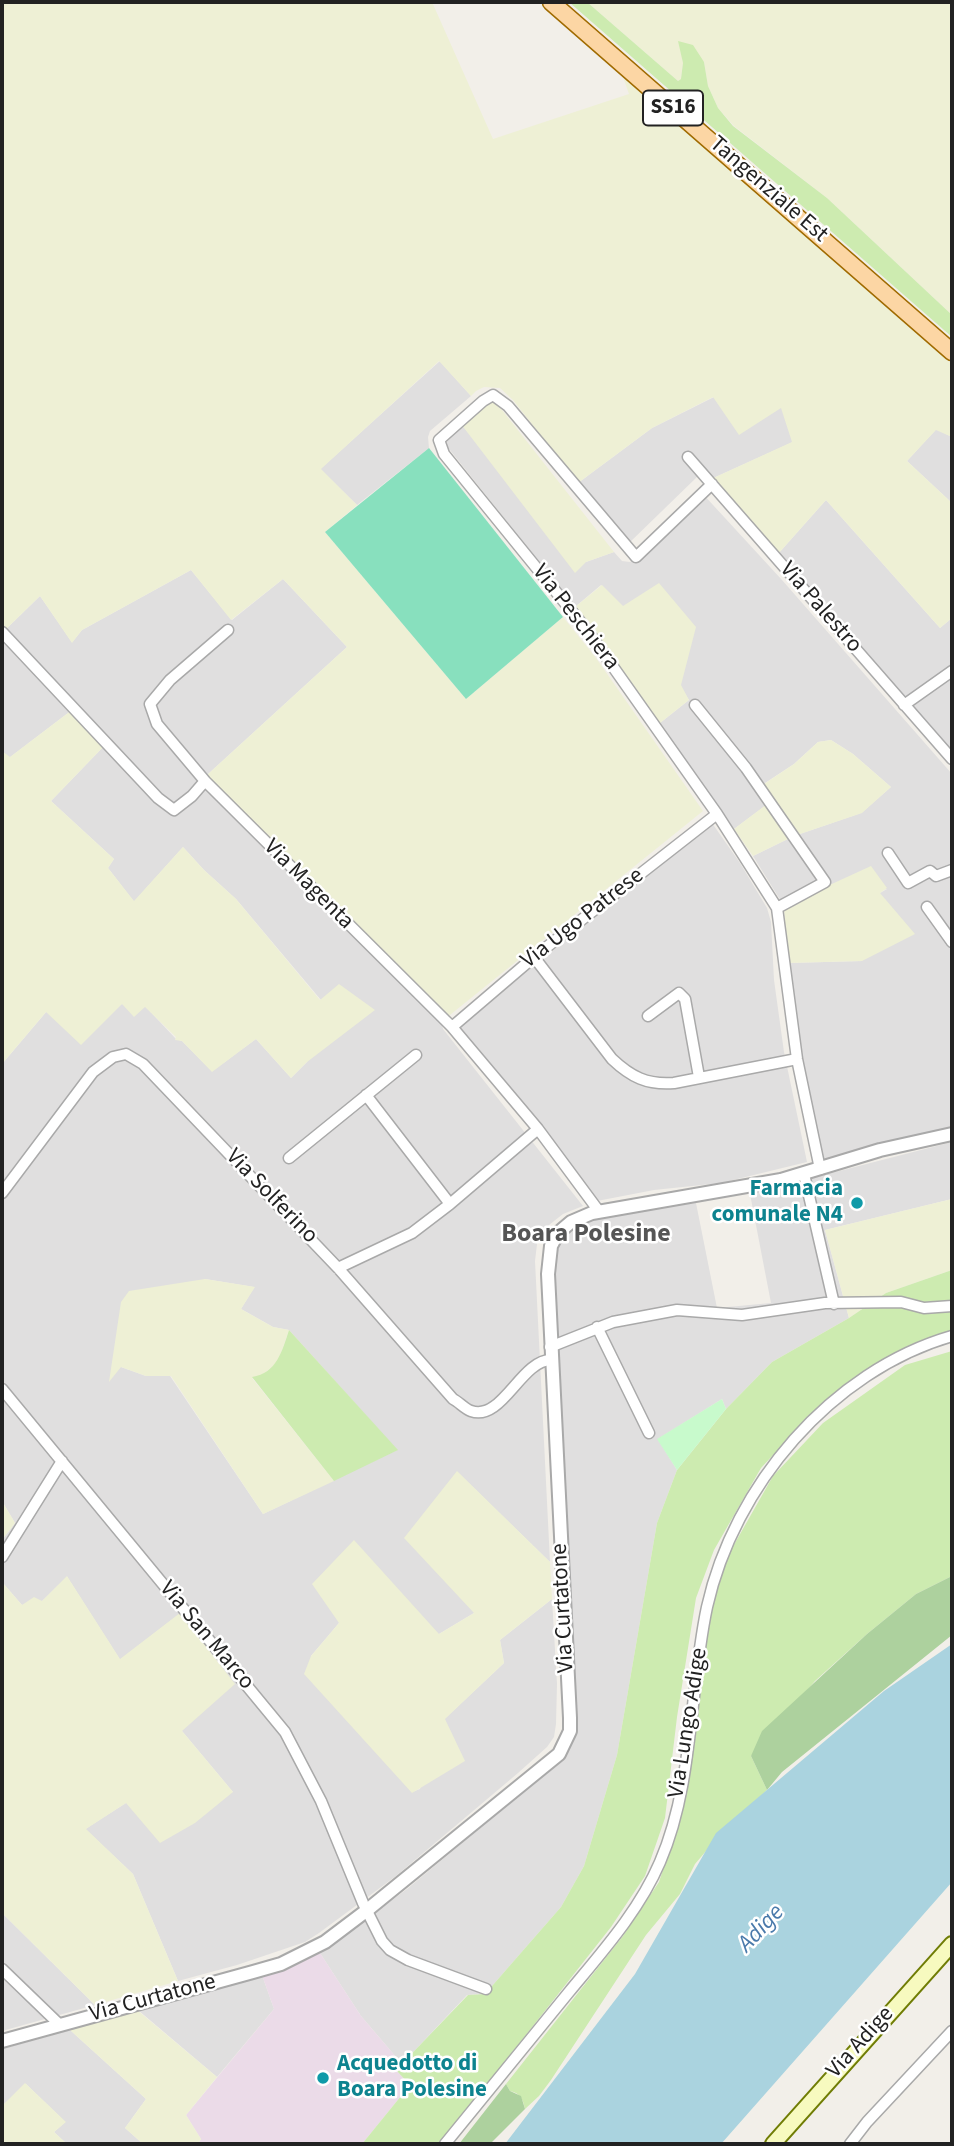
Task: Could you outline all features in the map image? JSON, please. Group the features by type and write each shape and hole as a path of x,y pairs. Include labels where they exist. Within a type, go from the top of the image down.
{"main road":[{"name":"Tangenziale Est","path":"551,2 952,352"},
{"name":"Via Adige","path":"773,2144 952,1944"}],"street":[{"name":"Via Peschiera","path":"712,484 636,557 508,406 493,395 439,440 444,454 587,630 717,814 776,908 797,1059 820,1169"},
{"name":"Via Palestro","path":"688,457 952,760"},
{"name":"Via Magenta","path":"228,629 170,680 150,704 157,724 205,781 452,1027 538,1129 598,1210"},
{"path":"2,632 158,798 174,810 205,781"},
{"path":"904,705 952,671"},
{"path":"695,705 746,768 825,881 776,908"},
{"name":"Via Ugo Patrese","path":"452,1027 534,957 717,814"},
{"path":"888,853 908,883 930,871 936,876 952,870"},
{"path":"927,907 952,942"},
{"path":"534,957 612,1059 624,1071 639,1080 660,1084 797,1059"},
{"path":"648,1016 679,993 685,999 699,1077"},
{"name":"Via Solferino","path":"2,1193 93,1072 113,1057 126,1054 143,1064 338,1268 453,1399 470,1411 481,1412 498,1404 536,1363 550,1353"},
{"path":"289,1158 416,1055"},
{"path":"366,1095 450,1204"},
{"path":"338,1268 412,1233 538,1129"},
{"name":"Via Curtatone","path":"2,2041 281,1964 325,1941 366,1911 558,1754 570,1731 548,1274 551,1246 558,1233 571,1222 598,1210 738,1189 804,1174 880,1150 952,1134"},
{"path":"804,1174 834,1304"},
{"path":"550,1353 597,1327 677,1310 742,1315 834,1304 901,1302 924,1308 952,1306"},
{"path":"597,1327 649,1433"},
{"name":"Via Lungo Adige","path":"444,2144 611,1941 646,1892 670,1833 681,1787 708,1606 732,1533 767,1475 804,1430 838,1397 908,1352 952,1336"},
{"name":"Via San Marco","path":"2,1389 285,1732 321,1801 366,1911 382,1941 397,1955 486,1989"},
{"path":"2,1558 62,1461"},
{"path":"2,1969 60,2025"},
{"path":"850,2144 867,2122 952,2031"}],"shaded area":[{"path":"440,361 471,396 430,431 429,448 357,505 320,469"},
{"path":"714,397 782,408 793,442 709,480 702,475 697,477 627,545 578,483 652,428"},
{"path":"461,424 586,562 614,552 622,561 630,562 702,493 952,774 952,1127 824,1162 798,1050 787,963 862,961 880,893 887,889 784,906 753,856 794,836 861,813 891,787 853,754 831,740 818,742 794,764 762,785 772,801 734,829 660,723 689,700 623,607 601,585 575,607 442,440"},
{"path":"936,429 952,437 952,503 907,461"},
{"path":"826,500 940,628 952,618 952,751 778,554"},
{"path":"191,570 232,620 283,579 347,647 207,775 442,1023 443,1029 583,1206 563,1214 549,1225 537,1244 535,1261 550,1562 457,1472 474,1613 439,1634 339,1623 311,1656 412,1792 420,1789 444,1719 504,1663 500,1640 552,1599 557,1684 554,1737 547,1747 518,1773 396,1876 319,1933 305,1942 178,1981 133,1874 85,1829 126,1803 233,1792 182,1731 176,1617 120,1660 67,1577 41,1602 22,1605 2,1582 2,1540 15,1523 2,1501 2,1064 47,1011 122,1004 145,1006 212,1071 256,1039 291,1078 307,1062 321,1000 236,899 183,847 134,902 108,868 114,859 51,801 106,744 72,710 9,758 2,751 2,633 40,596 72,642 82,630","holes":["205,1279 254,1287 241,1309 273,1327 289,1330 397,1450 263,1514 170,1376 146,1376 121,1367"]},
{"path":"712,823 767,908 771,922 774,980 784,1052 807,1162 721,1183 654,1190 597,1201 459,1026"},
{"path":"952,1142 952,1199 825,1230 849,1318 772,1362 726,1409 722,1399 658,1439 677,1470 657,1523 617,1755 584,1866 561,1907 485,1994 467,1995 402,2064 361,2016 320,1953 407,1889 530,1786 560,1758 570,1744 552,1262 554,1250 562,1237 594,1219 656,1207 696,1203 717,1308 771,1303 750,1194"},
{"path":"2,1913 95,2005 2,2031"},
{"path":"320,1953 361,2016 402,2064 396,2070 410,2085 362,2144 198,2144 201,2139 186,2115 274,2009 262,1975"},
{"path":"262,1975 274,2009 217,2077 138,2010"},
{"path":"70,2030 146,2099 125,2128 143,2144 67,2144 54,2132 65,2122 26,2084 2,2106 2,2049"}],"green space":[{"path":"2,2 432,2 493,139 629,94 623,77 952,364 952,437 936,430 907,461 952,503 952,618 940,628 826,500 778,554 709,480 792,442 781,408 739,435 713,397 652,428 578,483 513,400 500,388 484,387 471,396 439,361 321,469 357,505 325,532 466,699 563,617 596,658 703,811 445,1019 207,775 347,647 283,579 231,620 191,570 82,630 72,643 40,596 2,633"},
{"path":"569,2 587,2 678,81 681,79 683,63 678,41 693,45 704,62 708,86 718,108 733,126 827,198 952,315 952,337"},
{"path":"587,2 952,2 952,315 827,198 734,126 718,108 708,86 704,62 681,48 683,63 681,79 678,81"},
{"path":"492,401 502,410 614,552 586,562 575,573 461,424"},
{"path":"429,448 563,617 466,699 325,532"},
{"path":"659,583 696,627 681,685 689,700 660,723 575,607 602,585 623,606"},
{"path":"72,710 106,744 51,801 114,859 108,868 134,901 183,847 236,899 320,1000 339,984 375,1010 307,1062 291,1078 256,1039 212,1072 182,1041 175,1040 176,1037 145,1007 134,1017 122,1004 81,1045 46,1012 2,1064 2,751 10,757"},
{"path":"831,740 853,754 891,787 862,813 794,836 753,856 734,829 771,801 761,786 794,764 818,742"},
{"path":"871,866 887,888 880,893 915,934 862,961 787,963 784,906"},
{"path":"952,1199 952,1270 886,1293 849,1318 825,1230"},
{"path":"952,1270 952,1336 898,1352 814,1411 761,1468 714,1550 696,1598 677,1717 665,1818 645,1876 611,1927 440,2144 362,2144 410,2085 396,2070 468,1995 485,1994 561,1907 584,1866 617,1755 657,1523 677,1470 726,1409 772,1362 849,1318 886,1293"},
{"path":"205,1279 255,1287 241,1309 273,1327 289,1330 278,1362 261,1376 252,1378 334,1481 263,1514 171,1376 146,1376 121,1367 109,1382 121,1302 129,1291"},
{"path":"289,1330 398,1450 334,1481 252,1377 273,1366"},
{"path":"952,1351 952,1576 916,1594 867,1634 815,1681 751,1756 767,1790 718,1837 695,1864 680,1894 646,1935 551,2080 525,2109 520,2097 510,2091 506,2084 623,1936 659,1882 679,1821 691,1719 710,1602 727,1557 773,1476 823,1423 905,1365"},
{"path":"722,1399 726,1409 677,1470 657,1439"},
{"path":"457,1471 550,1562 552,1599 500,1640 504,1663 445,1719 465,1761 412,1793 304,1674 311,1656 339,1623 312,1584 354,1540 439,1634 474,1613 404,1538"},
{"path":"2,1501 15,1523 2,1540"},
{"path":"67,1576 120,1659 180,1613 235,1684 182,1731 233,1792 195,1823 160,1843 126,1803 86,1829 133,1874 178,1981 95,2005 2,1913 2,1582 22,1605 34,1597 42,1601"},
{"path":"952,1576 952,1635 782,1772 767,1790 751,1756 762,1731 867,1634 916,1594"},
{"path":"137,2010 217,2077 186,2115 201,2139 198,2144 143,2144 125,2128 146,2099 70,2030"},
{"path":"25,2083 66,2122 54,2132 67,2144 2,2144 2,2106"},
{"path":"506,2084 510,2091 521,2096 525,2109 490,2144 459,2144"}],"water":[{"name":"Adige","path":"952,1644 952,1882 721,2144 505,2144 635,1974 716,1833 884,1691"}],"place":[{"name":"Farmacia comunale N4","path":"857,1203"},
{"name":"Acquedotto di Boara Polesine","path":"323,2078"}],"district":[{"name":"Boara Polesine","path":"586,1235"}]}
